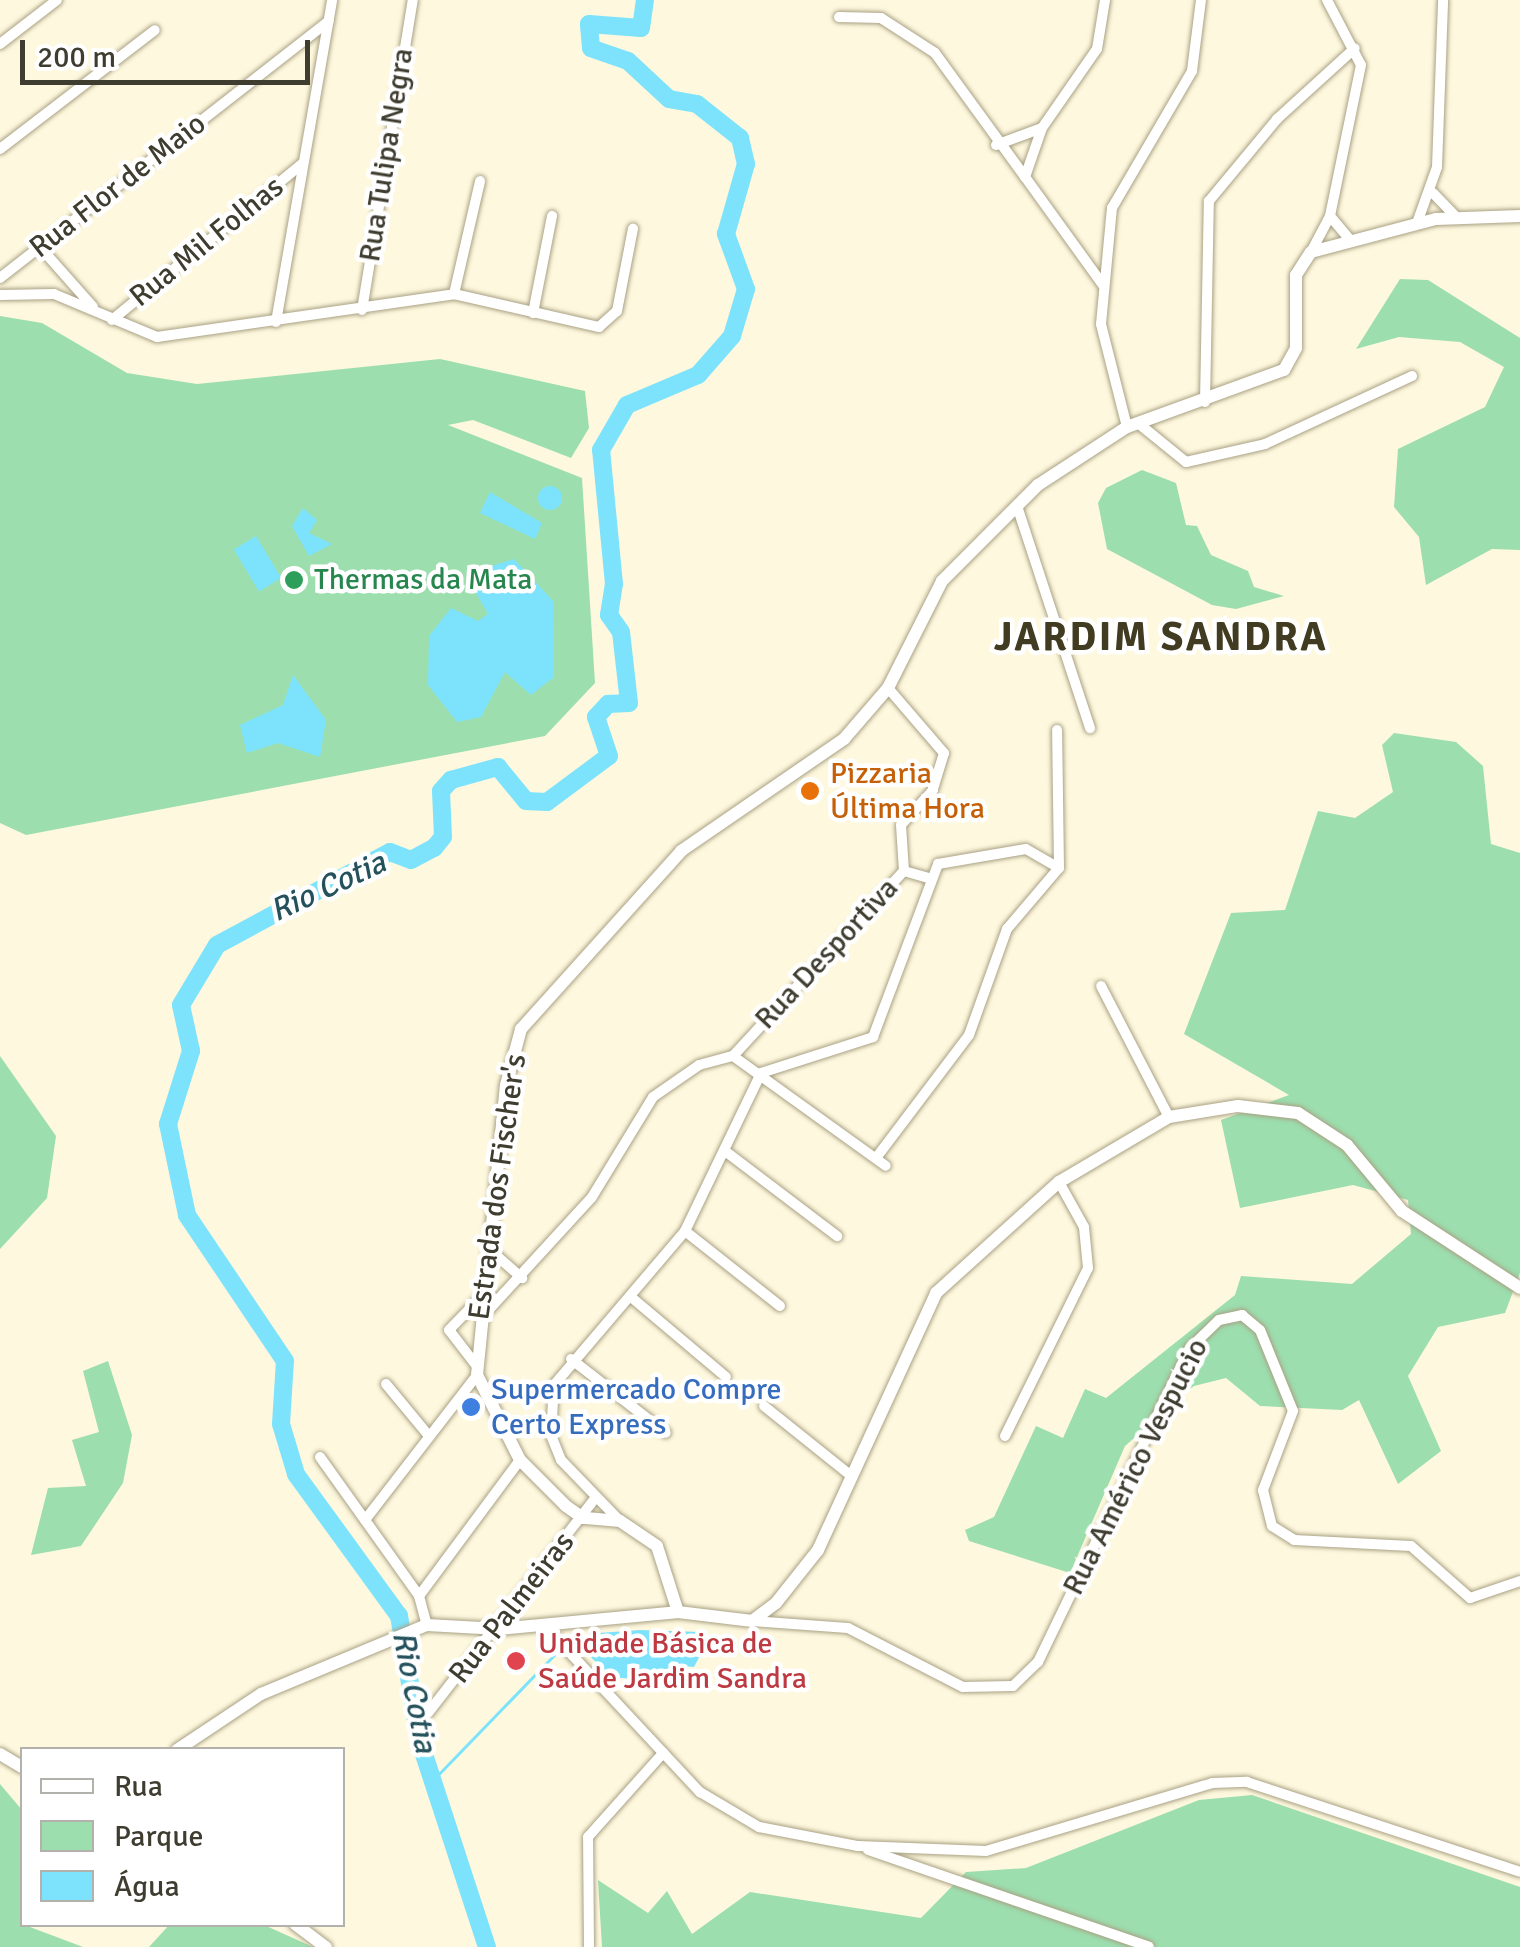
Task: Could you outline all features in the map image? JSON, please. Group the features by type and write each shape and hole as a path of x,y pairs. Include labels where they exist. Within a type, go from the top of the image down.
{"street":[{"path":"0,44 57,0"},
{"path":"276,322 332,0"},
{"name":"Rua Tulipa Negra","path":"362,310 413,0"},
{"path":"1025,177 1033,144 1042,128 1097,49 1105,0"},
{"path":"1201,0 1192,71 1117,187 1103,286 1104,358 1132,425 1186,462 1265,444 1412,376"},
{"path":"1311,252 1330,216 1360,84 1355,48 1327,0"},
{"path":"1416,223 1433,193 1444,0"},
{"path":"839,17 881,18 920,41 960,78 996,145 1025,177 1103,286"},
{"name":"Rua Flor de Maio","path":"0,278 329,21"},
{"path":"0,149 155,30"},
{"path":"1204,402 1209,202 1277,119 1355,48"},
{"path":"996,145 1042,128"},
{"name":"Rua Mil Folhas","path":"112,320 302,164"},
{"path":"454,294 480,181"},
{"path":"1433,193 1456,217"},
{"path":"533,314 552,216"},
{"path":"1330,216 1351,240"},
{"path":"1311,252 1416,223 1456,217 1520,216"},
{"path":"0,295 54,294 94,308 112,320 168,337 454,294 533,314 605,325 617,311 633,229"},
{"path":"40,247 94,308"},
{"name":"Estrada dos Fischer's","path":"477,1370 480,1298 490,1250 506,1085 534,1007 681,851 802,776 888,688 942,581 1017,506 1132,425 1284,370 1296,348 1296,276 1311,252"},
{"path":"54,294 64,274"},
{"path":"1017,506 1090,728"},
{"path":"888,688 944,753 933,790 902,825 904,871"},
{"path":"876,1158 969,1035 1007,929 1060,868 1057,730"},
{"path":"678,1612 665,1556 593,1502 551,1435 554,1385 571,1359 631,1297 686,1231 761,1073 873,1037 928,878 950,856 972,852 1026,850 1060,868"},
{"name":"Rua Desportiva","path":"733,1056 904,871 928,878"},
{"path":"1101,986 1169,1117"},
{"path":"480,1318 522,1278 610,1172 653,1098 699,1066 733,1056 886,1166"},
{"path":"182,1747 246,1702 428,1626 499,1629 678,1612 752,1621 807,1568 936,1293 1060,1182 1169,1117 1238,1106 1298,1113 1347,1145 1402,1211 1520,1288"},
{"path":"725,1151 837,1236"},
{"path":"1005,1436 1088,1268 1084,1226 1060,1182"},
{"path":"686,1231 780,1306"},
{"path":"490,1250 522,1278"},
{"path":"631,1297 726,1377"},
{"path":"480,1298 449,1330 477,1370 520,1460 583,1518 620,1521"},
{"name":"Rua Américo Vespucio","path":"752,1621 848,1628 962,1687 1014,1686 1038,1662 1190,1348 1218,1320 1242,1314 1260,1330 1294,1424 1262,1490 1272,1526 1294,1540 1411,1546 1470,1598 1520,1581"},
{"path":"571,1359 666,1433"},
{"path":"365,1520 477,1370"},
{"path":"386,1384 429,1436"},
{"path":"764,1406 850,1475"},
{"path":"320,1457 419,1596 428,1626"},
{"path":"419,1596 520,1460"},
{"name":"Rua Palmeiras","path":"428,1713 499,1629 593,1502"},
{"path":"544,1625 662,1754 727,1813 858,1846 1149,1947"},
{"path":"589,1947 588,1837 662,1754"},
{"path":"858,1846 1016,1846 1188,1790 1247,1782 1520,1872"},
{"path":"300,1927 326,1947"}],"green space":[{"path":"1400,279 1428,280 1520,338 1520,550 1492,549 1426,585 1419,537 1394,507 1398,449 1485,407 1504,367 1460,342 1399,337 1356,349"},
{"name":"Thermas da Mata","path":"0,316 42,323 127,373 197,384 440,359 585,391 589,428 571,458 473,420 448,425 582,478 595,683 545,736 26,835 0,823"},
{"path":"1142,470 1176,483 1186,525 1197,526 1211,555 1248,571 1254,587 1284,596 1236,609 1212,605 1107,549 1098,503 1106,488"},
{"path":"1394,733 1456,742 1483,766 1491,844 1520,853 1520,1273 1505,1313 1438,1327 1408,1376 1441,1451 1398,1484 1359,1400 1342,1410 1260,1406 1226,1378 1194,1386 1125,1446 1070,1573 969,1541 965,1530 994,1517 1036,1426 1063,1438 1085,1389 1106,1398 1235,1295 1241,1276 1352,1284 1411,1234 1408,1200 1353,1185 1240,1208 1221,1120 1289,1095 1184,1034 1231,913 1285,910 1318,811 1355,818 1393,792 1382,745"},
{"path":"0,1056 56,1136 47,1198 0,1249"},
{"path":"108,1361 132,1435 123,1483 81,1546 31,1555 48,1488 86,1486 72,1440 99,1432 83,1371"},
{"path":"0,1784 20,1808 20,1927 30,1927 83,1947 0,1947"},
{"path":"1252,1795 1520,1887 1520,1947 602,1947 598,1880 648,1913 667,1891 692,1934 750,1892 921,1918 966,1872 1026,1868 1199,1800"},
{"path":"167,1927 268,1927 313,1947 149,1947"}],"water":[{"path":"545,486 555,486 562,498 555,510 545,510 538,503 538,493"},
{"path":"490,492 542,523 535,539 480,513"},
{"path":"303,508 317,520 309,533 332,544 309,556 292,526"},
{"path":"256,536 281,578 259,591 234,549"},
{"path":"514,559 553,601 554,677 531,695 505,672 481,717 457,722 428,685 429,636 451,608 478,621 488,614 472,586 475,571"},
{"path":"293,675 326,720 320,757 278,743 247,753 240,725 283,705"},
{"path":"700,1632 703,1650 694,1667 671,1665 658,1681 610,1677 587,1653 598,1633"}],"waterway":[{"name":"Rio Cotia","path":"487,1947 419,1739 399,1616 296,1474 281,1424 285,1361 187,1215 168,1124 191,1051 181,1005 217,945 390,852 411,860 434,848 443,837 441,791 451,780 498,767 526,801 547,802 609,756 596,717 608,704 629,703 621,632 609,615 614,584 601,450 627,405 698,375 732,336 746,289 726,234 746,164 740,138 697,104 669,99 628,61 591,48 589,24 641,28 645,0"},
{"path":"433,1780 556,1653"}],"place":[{"name":"Thermas da Mata","path":"294,580"},
{"name":"Pizzaria Última Hora","path":"810,791"},
{"name":"Supermercado Compre Certo Express","path":"471,1407"},
{"name":"Unidade Básica de Saúde Jardim Sandra","path":"516,1661"}],"district":[{"name":"JARDIM SANDRA","path":"1161,637"}]}
